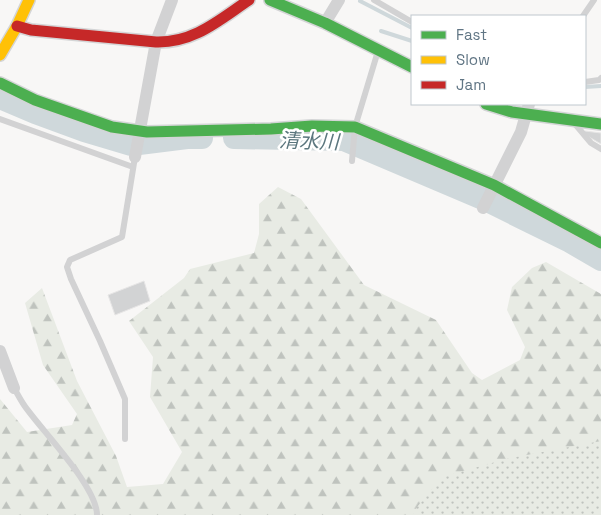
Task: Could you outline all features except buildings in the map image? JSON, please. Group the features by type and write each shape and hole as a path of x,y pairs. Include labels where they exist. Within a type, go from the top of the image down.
{"street":[{"path":"0,55 17,26 29,0"},
{"path":"134,162 156,42 172,0"},
{"path":"17,26 31,30 156,42 179,41 208,28 249,0"},
{"path":"270,0 325,22 411,66"},
{"path":"325,22 339,0"},
{"path":"0,83 35,100 112,127 139,132 271,129 312,126 354,131 492,187 601,243"},
{"path":"489,105 512,112 528,109 572,120 601,124"},
{"path":"483,208 521,132 528,109"},
{"path":"0,351 14,388"}],"lane":[{"path":"374,0 411,21"},
{"path":"584,15 594,0"},
{"path":"352,157 354,131 378,49"},
{"path":"586,82 601,78"},
{"path":"0,119 134,162 122,237 70,260 67,267 125,399 125,439"},
{"path":"572,120 591,143 601,149"},
{"path":"14,388 24,405 79,476 91,495 97,509 97,515"}],"green space":[{"path":"278,187 301,199 364,285 436,320 472,373 482,380 520,360 525,347 507,310 512,287 532,268 546,262 601,294 601,441 506,459 442,477 417,507 413,515 0,515 0,399 27,432 72,425 77,414 43,365 25,303 42,288 77,381 116,456 127,487 163,484 182,452 150,397 153,357 129,321 184,278 190,269 254,253 259,234 259,204"},
{"path":"601,422 601,515 369,515 373,500"}],"waterway":[{"path":"360,1 411,27"},
{"path":"381,31 411,41"},
{"path":"586,87 601,86"},
{"name":"清水川","path":"0,98 84,131 131,145 202,138"},
{"name":"清水川","path":"234,138 344,140 483,199 570,242 601,260"}],"traffic: fast":[{"path":"270,0 325,23 411,66"},
{"path":"0,83 35,100 112,127 147,132 271,129 312,126 355,127 494,185 601,243"},
{"path":"489,105 512,112 601,124"}],"traffic: slow":[{"path":"0,55 17,26 29,0"}],"traffic: jam":[{"path":"17,26 31,30 156,42 170,41 182,39 206,29 249,0"}]}
